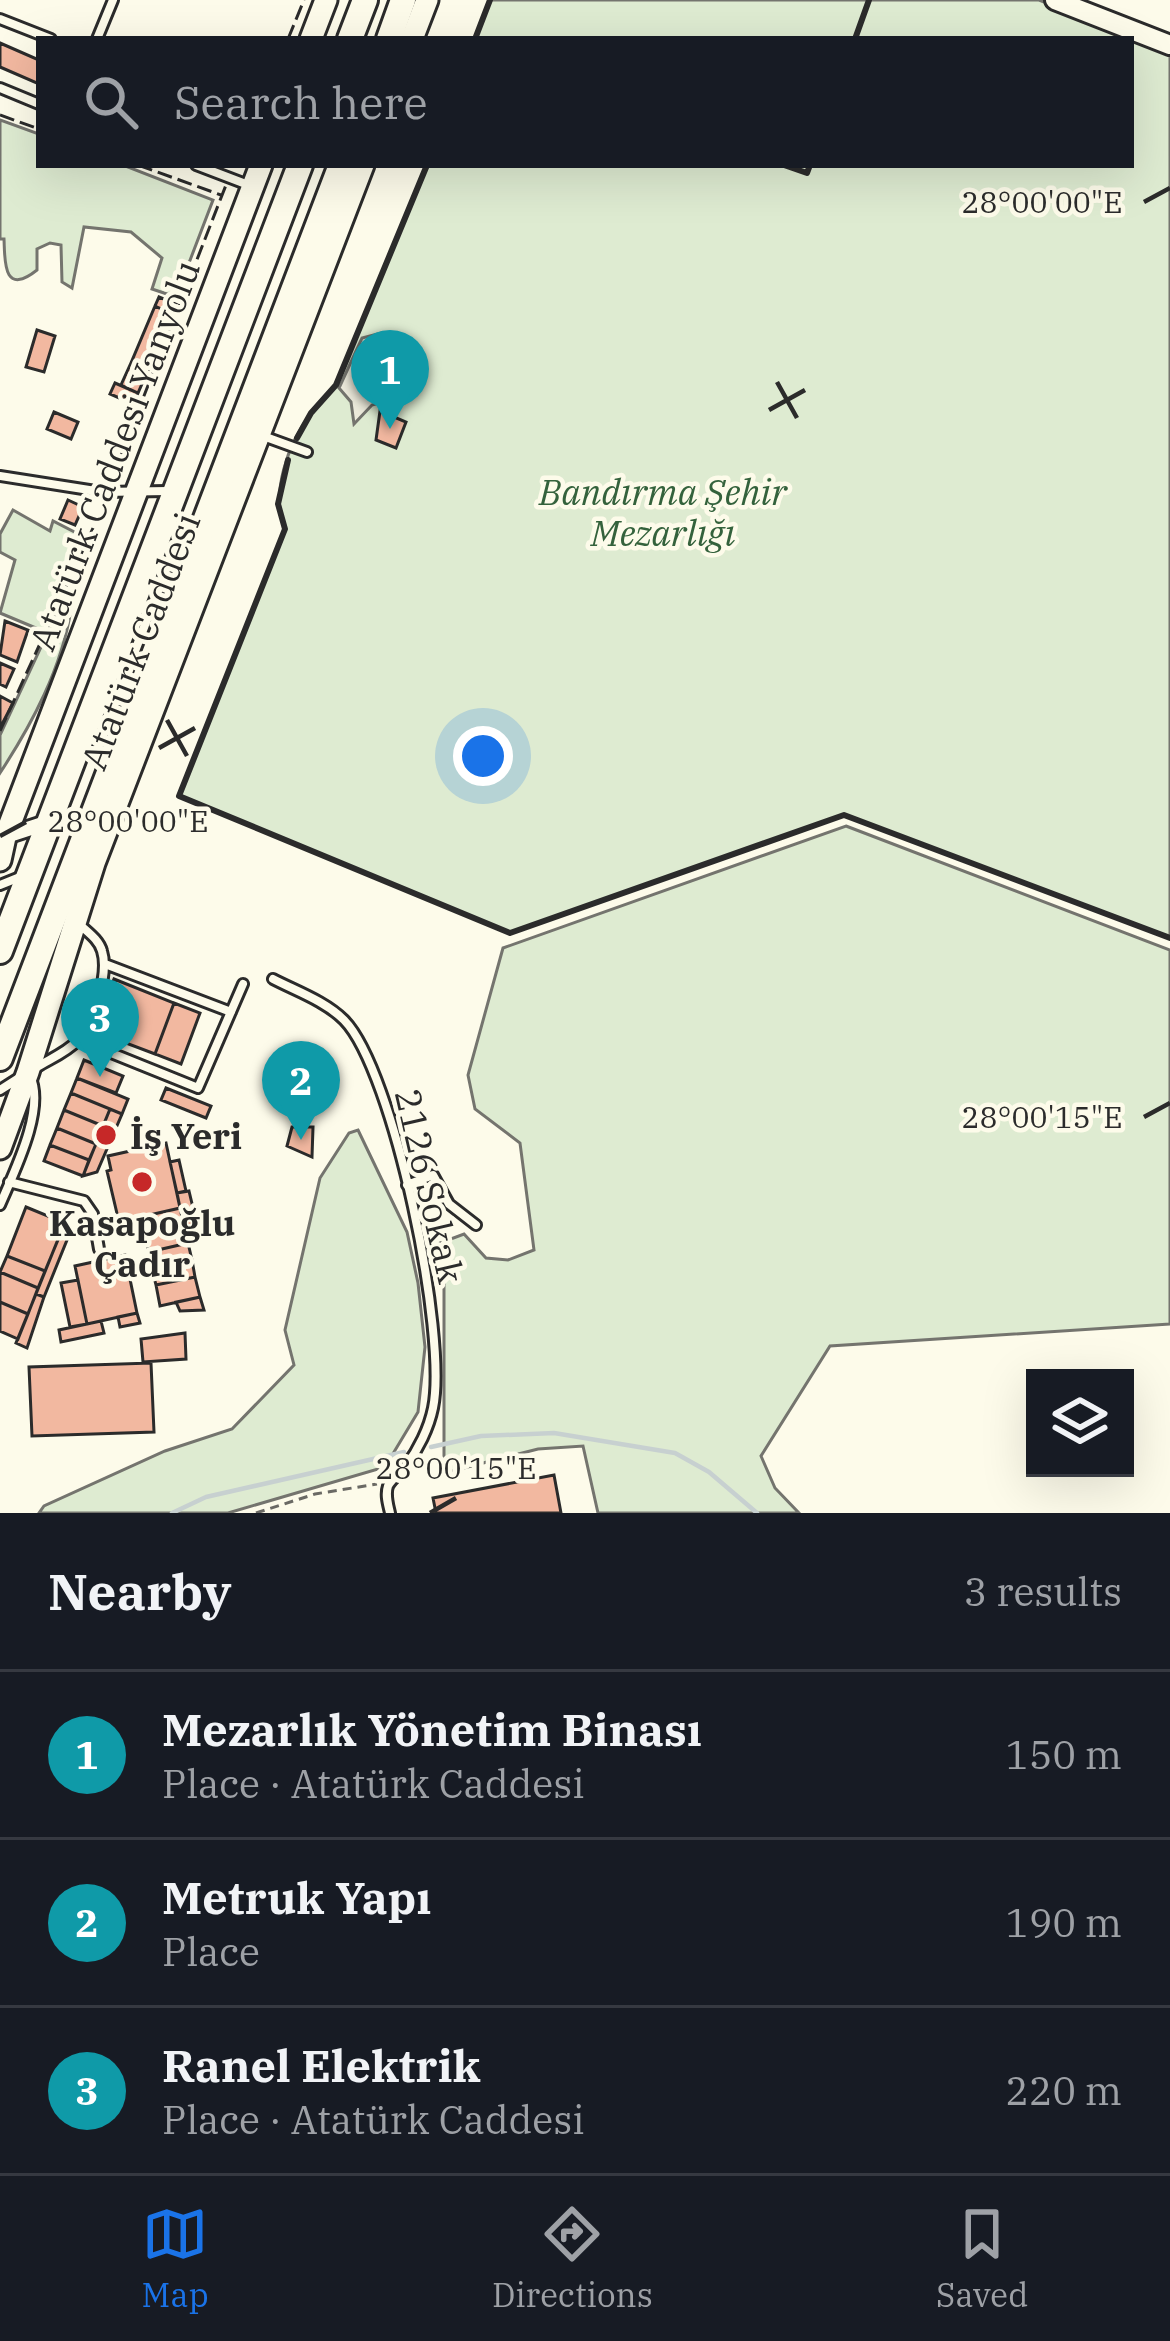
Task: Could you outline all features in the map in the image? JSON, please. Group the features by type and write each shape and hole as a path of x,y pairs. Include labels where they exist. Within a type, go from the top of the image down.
{"highway":[{"path":"351,36 365,0"},
{"path":"389,36 404,0"},
{"name":"Atatürk Caddesi","path":"0,951 299,168"},
{"name":"Atatürk Caddesi","path":"0,1058 67,915 339,168"}],"main road":[{"path":"312,36 326,0"},
{"path":"413,36 427,0"},
{"path":"1055,0 1170,45"},
{"name":"Atatürk Caddesi Yanyolu","path":"0,860 2,837 260,168"},
{"name":"Atatürk Caddesi","path":"0,1148 28,1072 67,915 94,862 362,168"},
{"path":"0,899 11,923"}],"street":[{"path":"2,837 49,822"}],"lane":[{"path":"98,36 113,0"},
{"path":"0,19 42,36"},
{"path":"0,88 36,103"},
{"path":"204,168 252,187"},
{"path":"259,434 307,452"},
{"path":"0,476 103,492 175,491"},
{"path":"0,885 32,872"},
{"path":"0,1090 79,1040 97,998 104,964 99,943 67,915"},
{"path":"104,964 231,1012"},
{"name":"2126 Sokak","path":"273,979 328,1007 364,1046 378,1080 424,1249 435,1358 433,1408 416,1452 390,1482"},
{"path":"79,1040 198,1088 243,984"},
{"path":"0,1205 36,1101 28,1072"},
{"path":"407,1185 434,1175 449,1204 476,1225"},
{"path":"9,1182 84,1201 93,1214 99,1249"},
{"path":"390,1482 390,1513"}],"path":[{"path":"256,1513 315,1494 390,1482"}],"green space":[{"name":"Bandırma Şehir Mezarlığı","path":"490,0 1039,0 1131,36 476,36"},
{"name":"Bandırma Şehir Mezarlığı","path":"1134,37 1170,51 1170,937 844,815 510,933 179,796 285,530 280,500 289,454 311,413 336,385 426,168 1134,168"},
{"path":"0,120 36,133 36,168 131,168 213,200 176,297 152,289 162,258 131,232 84,227 72,288 62,282 61,245 50,243 37,249 37,270 17,280 8,272 4,239 0,239"},
{"path":"13,510 50,531 53,521 84,537 43,631 0,613 15,560 0,552 0,534"},
{"path":"60,606 71,609 53,674 0,773 0,735"},
{"path":"846,826 1170,950 1170,1324 830,1346 761,1456 775,1488 799,1513 598,1513 583,1446 538,1449 444,1473 440,1243 464,1234 486,1258 508,1260 534,1250 520,1143 475,1109 468,1075 503,948"},
{"path":"358,1130 407,1232 425,1347 418,1412 385,1467 228,1513 39,1513 44,1506 165,1451 232,1429 294,1365 285,1330 320,1178 349,1133"}],"shaded area":[{"path":"381,333 393,399 372,405 354,424 351,402 339,388 362,338"}],"building":[{"path":"0,43 36,59 36,83 0,67"},
{"path":"159,297 176,304 172,314 155,306"},
{"path":"155,306 172,314 148,370 131,363"},
{"path":"37,330 55,336 44,372 26,367"},
{"path":"131,363 148,370 138,393 121,385"},
{"path":"115,383 138,393 133,404 110,394"},
{"path":"380,411 406,422 396,448 376,440"},
{"path":"54,412 78,422 71,439 47,429"},
{"path":"68,500 83,507 75,525 60,519"},
{"path":"5,621 28,630 17,662 0,655"},
{"path":"0,663 14,669 6,687 0,684"},
{"path":"0,696 13,703 0,728"},
{"path":"114,979 174,1003 155,1054 94,1031"},
{"path":"174,1003 200,1013 181,1064 155,1054"},
{"path":"84,1060 123,1076 116,1093 77,1078"},
{"path":"77,1078 128,1099 122,1114 71,1093"},
{"path":"166,1088 211,1106 206,1118 161,1100"},
{"path":"71,1093 110,1109 103,1126 64,1110"},
{"name":"İş Yeri","path":"110,1109 122,1114 97,1172 83,1176"},
{"path":"64,1110 103,1126 96,1144 57,1128"},
{"path":"292,1127 313,1127 312,1157 287,1146"},
{"path":"57,1128 96,1144 89,1160 50,1145"},
{"name":"Kasapoğlu Çadır","path":"166,1143 180,1208 119,1222 108,1156"},
{"path":"50,1145 89,1160 83,1176 44,1161"},
{"path":"179,1160 186,1191 177,1193 170,1162"},
{"path":"189,1191 198,1229 185,1232 177,1193"},
{"path":"26,1207 65,1223 45,1271 7,1256"},
{"path":"180,1208 184,1224 144,1233 141,1217"},
{"path":"184,1224 188,1243 149,1252 144,1233"},
{"path":"61,1232 69,1235 44,1297 36,1294"},
{"name":"İş Yeri","path":"188,1243 192,1260 152,1269 149,1252"},
{"path":"125,1255 137,1313 87,1324 75,1266"},
{"path":"7,1256 45,1271 38,1288 0,1272"},
{"name":"İş Yeri","path":"192,1260 195,1277 156,1285 152,1269"},
{"path":"0,1272 38,1288 28,1314 0,1302"},
{"path":"195,1277 200,1297 160,1306 156,1285"},
{"path":"78,1280 87,1324 70,1327 61,1283"},
{"path":"36,1294 44,1297 27,1348 16,1343"},
{"path":"200,1297 204,1310 180,1311 176,1302"},
{"path":"0,1302 28,1314 18,1339 0,1331"},
{"path":"137,1313 140,1323 120,1327 118,1317"},
{"path":"101,1321 104,1333 61,1342 59,1330"},
{"path":"185,1333 186,1359 143,1362 141,1339"},
{"path":"151,1363 154,1432 32,1436 29,1367"},
{"path":"554,1475 561,1513 436,1513 433,1498"}],"waterway":[{"path":"431,1447 481,1436 554,1433 675,1453 709,1472 757,1513"},
{"path":"172,1513 206,1497 404,1452"}],"fence":[{"path":"289,36 304,0"},
{"path":"0,115 36,128"},
{"path":"146,168 221,195"},
{"path":"121,455 226,185"},
{"path":"0,731 93,528"}],"wall":[{"path":"476,36 490,0"},
{"path":"856,36 869,0"},
{"path":"297,438 336,385 426,168"},
{"path":"793,168 807,173 809,168"},
{"path":"288,460 278,504 285,529 179,796 510,933 844,815 1170,938"}],"place":[{"name":"Mezarlık Yönetim Binası","path":"390,429"},
{"name":"Ranel Elektrik","path":"100,1077"},
{"name":"İş Yeri","path":"106,1135"},
{"name":"Metruk Yapı","path":"301,1140"},
{"name":"Kasapoğlu Çadır","path":"142,1182"}]}
